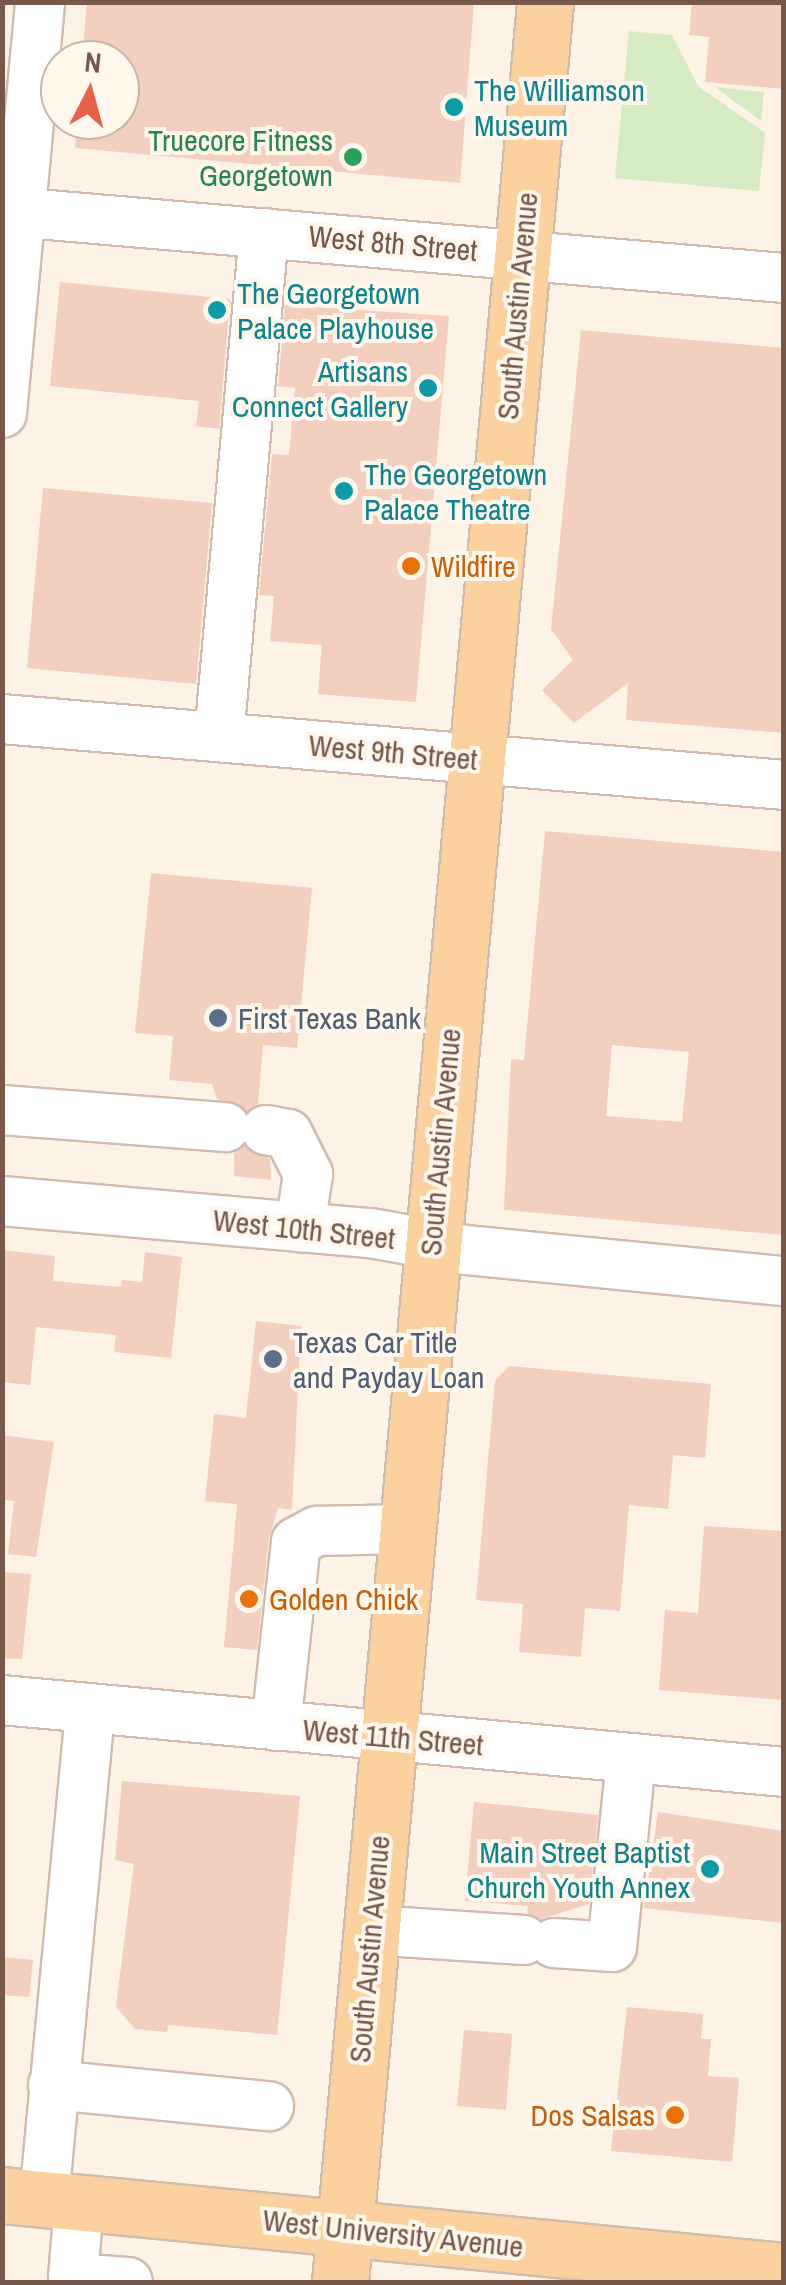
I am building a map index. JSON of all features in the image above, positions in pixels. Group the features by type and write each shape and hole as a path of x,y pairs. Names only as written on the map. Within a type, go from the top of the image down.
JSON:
{"main road":[{"name":"South Austin Avenue","path":"340,2282 430,1245 545,2"},
{"name":"West University Avenue","path":"42,2199 784,2271"}],"street":[{"path":"2,413 12,212 40,2"},
{"name":"West 8th Street","path":"12,212 784,278"},
{"path":"219,737 264,233"},
{"name":"West 9th Street","path":"2,719 784,785"},
{"path":"2,1110 288,1134 308,1174 300,1227"},
{"name":"West 10th Street","path":"2,1202 300,1227 430,1245 784,1281"},
{"path":"276,1726 296,1542 317,1531 405,1529"},
{"name":"West 11th Street","path":"2,1700 784,1772"},
{"path":"104,1710 72,1888 42,2199 74,2278 128,2282"},
{"path":"370,1930 612,1947 631,1758"},
{"path":"52,2085 269,2106"}],"green space":[{"path":"629,31 672,35 698,86 765,133 759,191 615,178"},
{"path":"715,87 764,92 761,121"}],"building":[{"path":"87,2 474,2 460,183 75,148 76,140 140,140 140,40 84,40"},
{"path":"692,2 784,2 784,89 705,82 709,37 689,35"},
{"path":"60,282 230,299 219,429 196,426 199,401 50,386"},
{"path":"285,305 449,316 416,702 318,694 322,645 270,641 274,596 259,595 272,454 289,455 295,388 278,386"},
{"path":"581,330 784,348 784,733 626,720 628,683 574,723 542,690 573,660 551,629"},
{"path":"43,488 212,503 196,684 27,668"},
{"path":"545,831 784,852 784,1235 504,1210 511,1059 524,1060","holes":["612,1045 689,1052 682,1122 606,1116"]},
{"name":"First Texas Bank","path":"151,873 312,888 297,1048 263,1045 258,1104 246,1111 217,1099 212,1084 169,1080 173,1036 135,1033"},
{"path":"244,1146 270,1159 271,1180 234,1176 234,1153"},
{"path":"2,1250 55,1256 53,1281 121,1287 122,1280 142,1282 145,1252 182,1257 171,1358 114,1352 116,1335 36,1327 30,1385 2,1382"},
{"path":"256,1321 301,1326 292,1510 278,1508 269,1538 257,1650 224,1647 237,1504 205,1501 214,1414 246,1418"},
{"path":"509,1366 711,1384 705,1458 673,1455 668,1509 629,1505 620,1611 585,1608 581,1657 519,1652 523,1604 476,1600 495,1381"},
{"path":"2,1435 54,1442 36,1557 8,1554 14,1501 2,1500"},
{"path":"704,1526 784,1531 784,1700 659,1690 665,1610 698,1613"},
{"path":"2,1572 31,1574 22,1659 2,1658"},
{"path":"122,1781 300,1796 277,2035 168,2025 167,2032 135,2029 116,2007 134,1864 115,1860"},
{"path":"474,1802 598,1815 589,1904 541,1919 527,1913 528,1906 465,1901"},
{"name":"Main Street Baptist Church Youth Annex","path":"658,1812 784,1831 784,1923 644,1908"},
{"path":"2,1957 33,1960 29,1997 2,1995"},
{"name":"Dos Salsas","path":"627,2007 703,2014 701,2039 711,2039 708,2076 739,2078 732,2162 611,2151"},
{"path":"464,2030 512,2034 506,2110 457,2106"}],"place":[{"name":"The Williamson Museum","path":"454,107"},
{"name":"Truecore Fitness Georgetown","path":"353,157"},
{"name":"The Georgetown Palace Playhouse","path":"217,310"},
{"name":"Artisans Connect Gallery","path":"428,388"},
{"name":"The Georgetown Palace Theatre","path":"344,491"},
{"name":"Wildfire","path":"411,566"},
{"name":"First Texas Bank","path":"218,1018"},
{"name":"Texas Car Title and Payday Loan","path":"273,1359"},
{"name":"Golden Chick","path":"249,1599"},
{"name":"Main Street Baptist Church Youth Annex","path":"710,1869"},
{"name":"Dos Salsas","path":"675,2115"}]}
